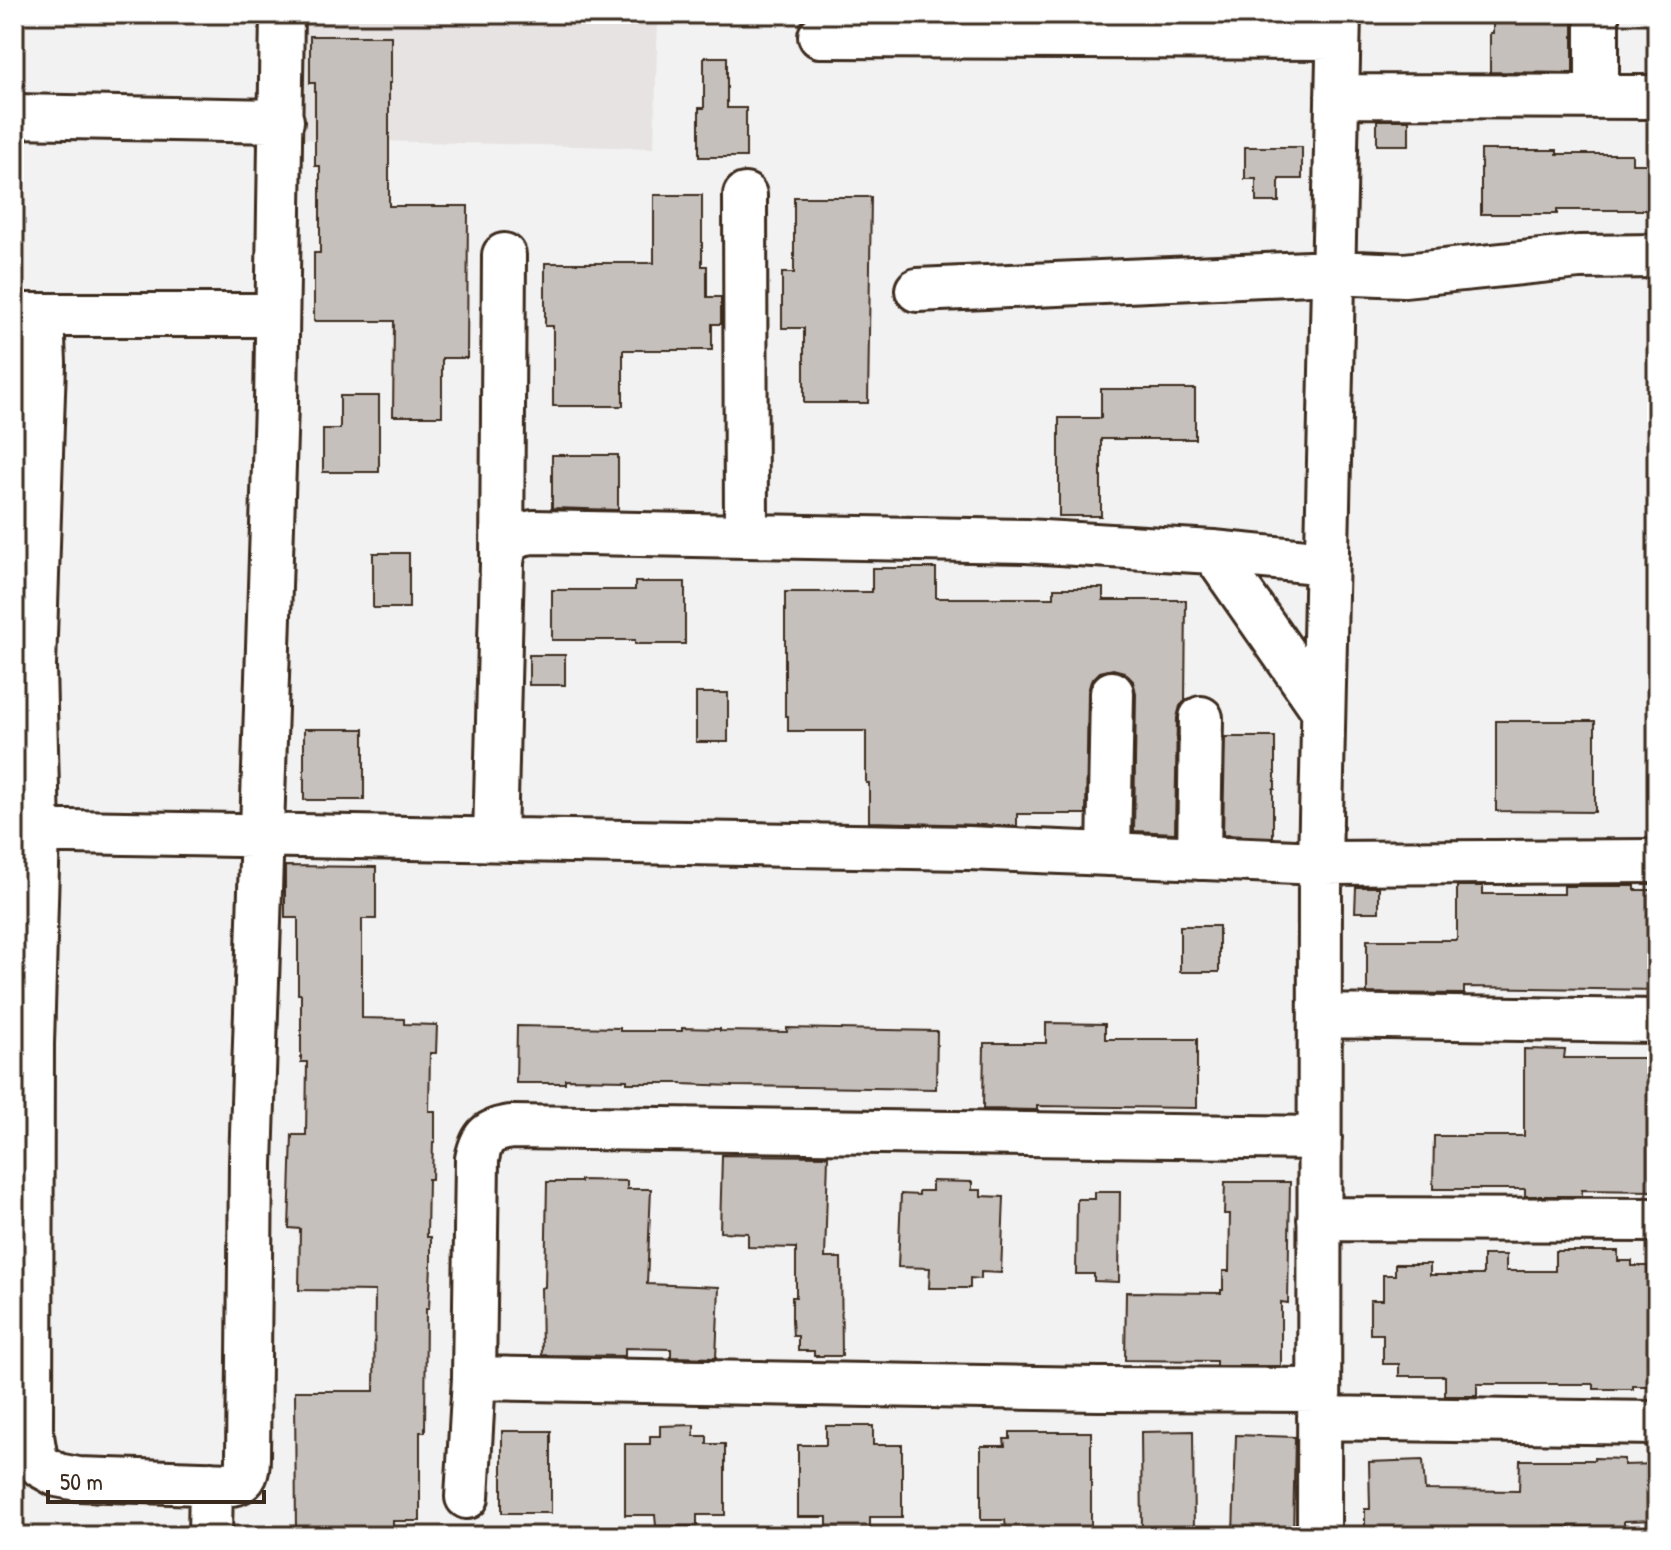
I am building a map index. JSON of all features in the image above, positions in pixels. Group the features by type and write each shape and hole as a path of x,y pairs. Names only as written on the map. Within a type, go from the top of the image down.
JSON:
{"street":[{"path":"276,315 28,316 44,363 26,831 32,1044 31,1430 36,1460 57,1475 78,1479 232,1484 240,1482 247,1473 251,1164 276,404 282,14"},
{"path":"1597,14 1597,97"},
{"path":"820,36 1338,26 1320,863 1319,1536"},
{"path":"1337,96 1657,97"},
{"path":"14,116 282,121"},
{"path":"745,195 746,536"},
{"path":"495,839 502,563 504,255"},
{"path":"917,290 1333,272 1404,275 1579,257 1657,256"},
{"path":"502,563 510,540 533,532 1026,541 1213,552 1327,563"},
{"path":"1213,552 1323,710"},
{"path":"1109,854 1112,693"},
{"path":"1199,858 1201,718"},
{"path":"26,831 968,848 1320,863 1657,861"},
{"path":"1320,1016 1657,1021"},
{"path":"467,1497 474,1378 477,1159 480,1145 487,1134 498,1129 1320,1138"},
{"path":"1319,1219 1657,1220"},
{"path":"474,1378 1067,1388 1657,1423"},
{"path":"210,1536 211,1483"}],"shaded area":[{"path":"301,14 658,14 654,148 297,139"}],"building":[{"path":"1493,14 1573,14 1573,73 1490,72"},
{"path":"310,36 391,36 389,206 468,206 467,358 442,358 442,416 393,416 394,321 314,321 314,253 320,253 320,166 315,166 315,83 310,83"},
{"path":"704,57 727,57 727,108 746,108 746,157 699,157 699,108 704,108"},
{"path":"1377,120 1409,120 1409,145 1377,145"},
{"path":"1245,147 1302,147 1302,179 1279,179 1279,202 1256,202 1256,179 1245,179"},
{"path":"1481,150 1632,154 1632,164 1657,164 1657,210 1481,214"},
{"path":"654,195 702,195 702,266 707,266 707,297 721,297 721,324 712,324 712,350 623,350 623,406 553,406 553,326 545,326 545,263 654,263"},
{"path":"794,197 871,197 868,403 804,403 804,328 782,328 782,273 794,273"},
{"path":"1101,389 1195,389 1195,439 1101,439 1101,516 1059,516 1059,418 1101,418"},
{"path":"340,396 379,396 379,472 323,472 323,429 340,429"},
{"path":"552,455 618,455 618,510 552,508"},
{"path":"373,553 409,553 409,608 373,608"},
{"path":"872,568 936,568 936,598 1054,598 1054,588 1103,588 1103,600 1186,600 1185,701 1177,718 1175,833 1134,831 1136,693 1133,681 1124,672 1113,669 1100,672 1091,681 1088,692 1086,814 1017,814 1017,826 869,822 866,731 788,731 788,716 785,716 785,592 872,592"},
{"path":"635,582 685,582 685,644 635,644 635,640 552,640 552,590 635,590"},
{"path":"529,655 565,655 565,685 529,685"},
{"path":"696,693 728,693 728,742 696,742"},
{"path":"1496,721 1595,721 1595,812 1496,811"},
{"path":"304,729 364,729 364,800 304,800"},
{"path":"1225,737 1275,737 1273,837 1223,835"},
{"path":"285,866 376,867 376,919 362,919 362,1018 404,1019 404,1024 437,1025 436,1053 430,1053 429,1111 435,1111 435,1142 432,1179 428,1179 427,1237 431,1237 431,1265 429,1308 426,1308 425,1432 420,1432 420,1521 393,1521 393,1527 334,1527 335,1536 296,1536 295,1391 374,1391 375,1291 299,1290 300,1229 289,1228 292,1135 306,1135 307,1062 301,1062 298,918 285,918"},
{"path":"1457,886 1483,886 1483,894 1564,894 1564,886 1635,886 1635,890 1657,890 1657,990 1464,987 1464,994 1367,993 1367,940 1457,940"},
{"path":"1356,887 1379,887 1379,912 1355,912"},
{"path":"1180,926 1219,926 1219,972 1180,972"},
{"path":"1046,1023 1105,1024 1105,1039 1197,1039 1197,1108 1037,1106 1037,1110 983,1109 984,1043 1046,1043"},
{"path":"517,1026 620,1028 620,1031 682,1031 682,1028 787,1032 787,1028 937,1031 936,1089 733,1086 565,1079 565,1083 516,1083"},
{"path":"1524,1049 1565,1050 1564,1058 1657,1058 1657,1156 1653,1156 1653,1191 1582,1190 1582,1196 1525,1196 1525,1189 1433,1189 1434,1136 1524,1136"},
{"path":"722,1155 828,1156 825,1258 841,1258 842,1356 814,1356 814,1351 798,1351 798,1336 793,1336 792,1320 792,1297 796,1297 796,1248 748,1247 748,1233 720,1232"},
{"path":"627,1181 627,1189 651,1189 647,1284 719,1287 716,1358 671,1357 671,1349 625,1348 625,1356 542,1355 541,1288 545,1287 547,1182"},
{"path":"932,1181 972,1182 972,1190 981,1190 981,1196 1004,1197 1001,1273 981,1272 981,1279 970,1278 970,1288 929,1288 930,1268 898,1267 901,1194 919,1195 919,1191 932,1191"},
{"path":"1225,1182 1290,1182 1288,1303 1281,1302 1281,1366 1216,1366 1216,1361 1125,1360 1126,1292 1221,1293 1223,1290 1223,1271 1229,1271 1230,1214 1224,1214"},
{"path":"1095,1192 1120,1192 1119,1282 1094,1281 1094,1274 1076,1274 1077,1199 1095,1199"},
{"path":"1555,1251 1618,1251 1618,1261 1632,1261 1632,1266 1648,1266 1648,1332 1651,1332 1651,1339 1657,1339 1657,1386 1594,1389 1594,1384 1477,1384 1477,1396 1445,1396 1445,1376 1399,1376 1399,1364 1383,1364 1383,1334 1370,1334 1370,1300 1383,1300 1383,1275 1395,1275 1395,1264 1430,1264 1430,1275 1483,1275 1483,1255 1506,1255 1506,1271 1555,1271"},
{"path":"694,1425 694,1436 707,1436 707,1444 725,1444 725,1515 697,1515 697,1526 656,1526 655,1515 625,1515 625,1444 650,1444 650,1436 660,1436 660,1426"},
{"path":"826,1426 873,1426 873,1445 902,1445 902,1517 870,1517 870,1534 827,1534 827,1517 798,1517 798,1445 826,1445"},
{"path":"502,1431 551,1431 551,1513 502,1513"},
{"path":"1193,1431 1194,1536 1142,1536 1141,1432"},
{"path":"1010,1432 1091,1432 1091,1536 1011,1536 1011,1528 1006,1528 1005,1520 981,1520 981,1446 1005,1446 1004,1439 1010,1439"},
{"path":"1236,1435 1295,1437 1293,1536 1233,1536"},
{"path":"1624,1459 1624,1465 1657,1464 1657,1520 1624,1521 1624,1527 1494,1529 1494,1536 1365,1536 1365,1509 1370,1509 1369,1462 1423,1460 1425,1490 1519,1491 1520,1460"}]}
